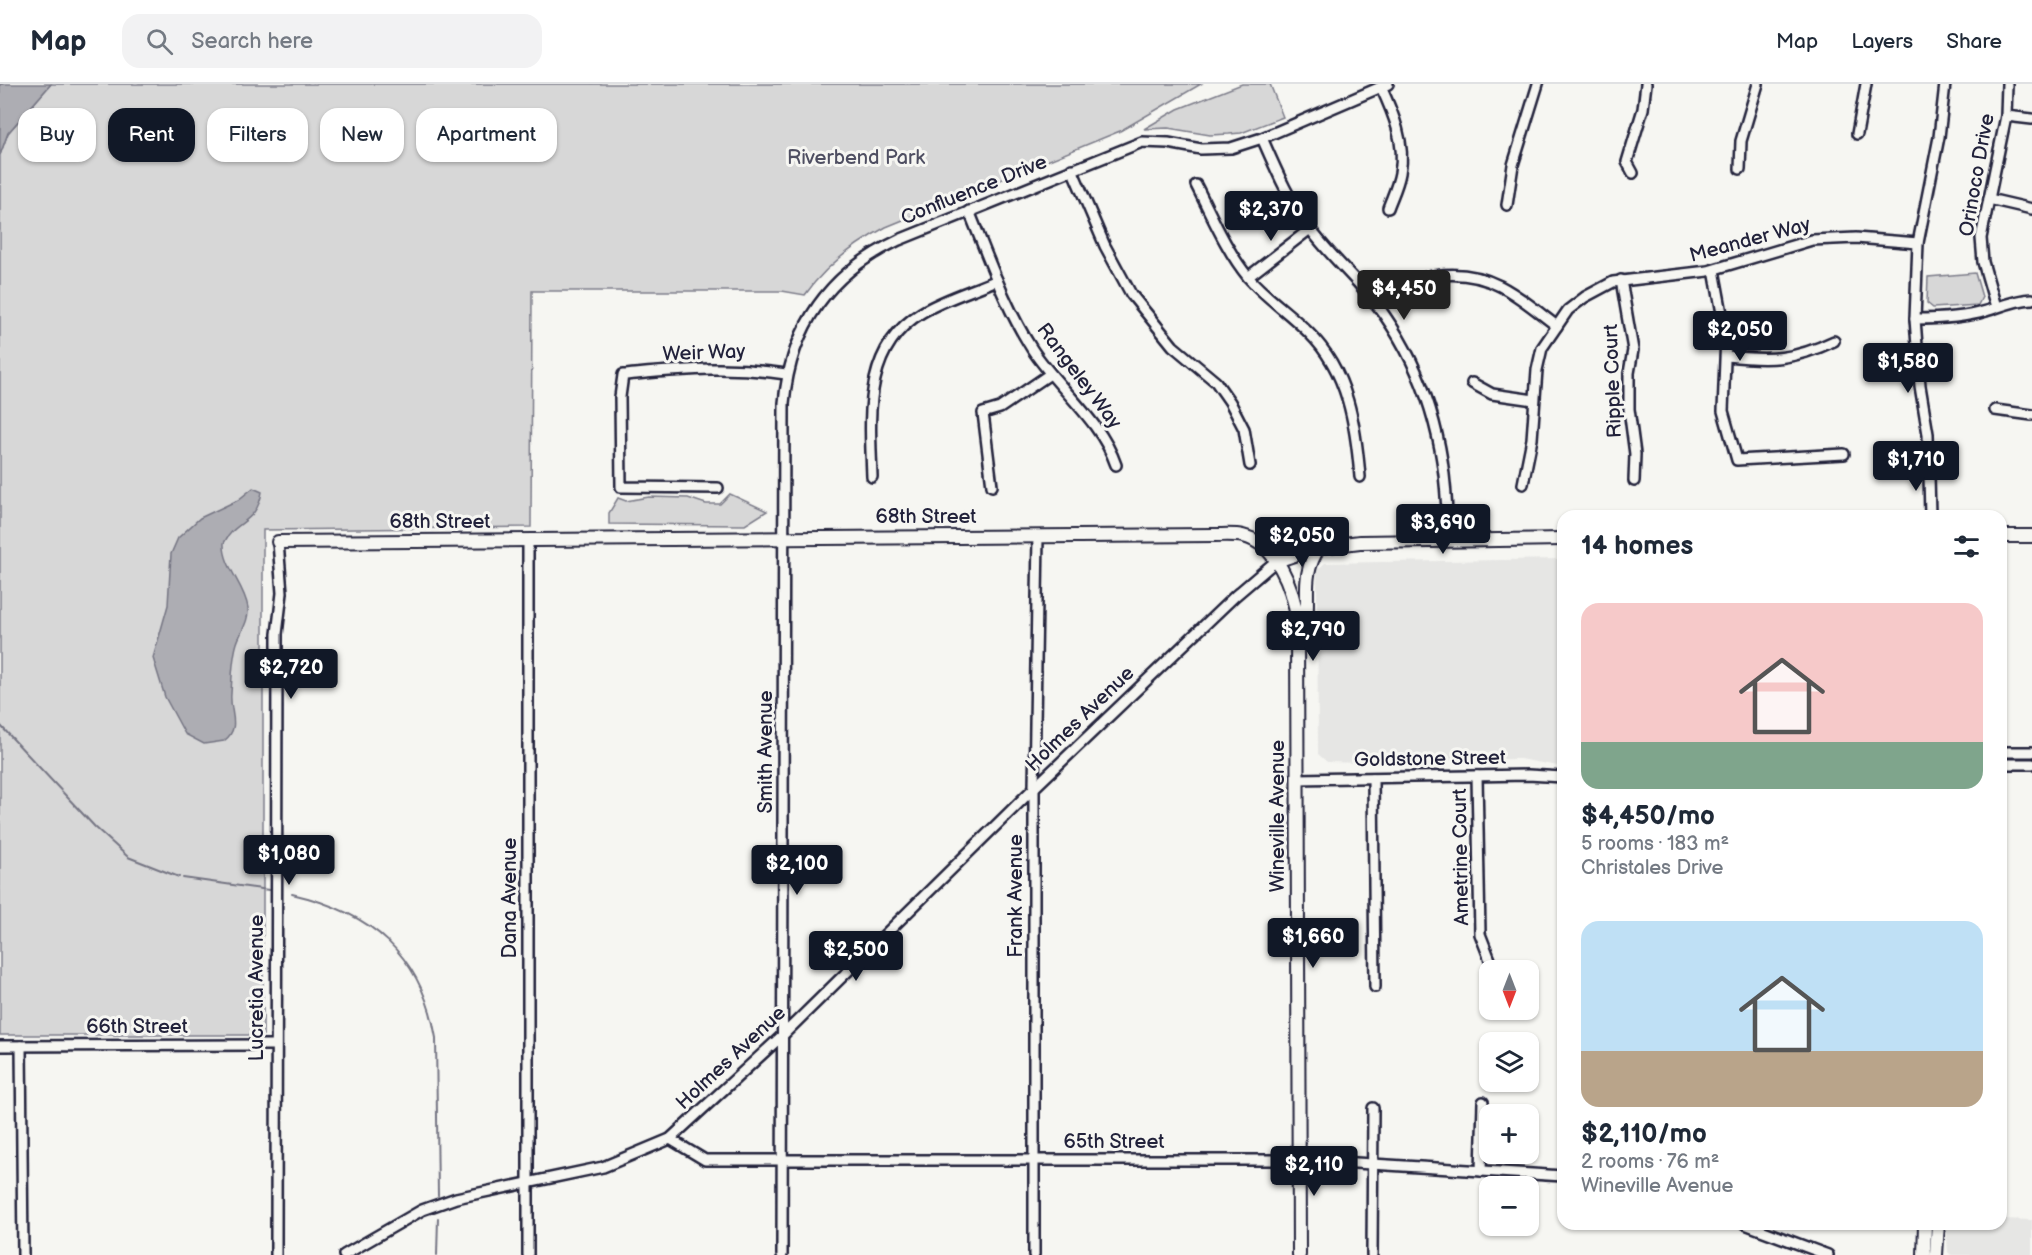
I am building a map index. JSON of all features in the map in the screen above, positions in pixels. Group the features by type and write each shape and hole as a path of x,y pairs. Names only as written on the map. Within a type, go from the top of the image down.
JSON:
{"street":[{"path":"1507,205 1513,165 1538,84"},
{"path":"1633,173 1627,162 1643,110 1646,84"},
{"path":"1740,169 1743,131 1758,84"},
{"path":"1857,134 1866,84"},
{"path":"1930,510 1928,434 1920,386 1915,319 1918,243 1939,137 1945,84"},
{"name":"Orinoco Drive","path":"1996,307 1983,262 1982,238 2006,116 2007,84"},
{"path":"1385,85 1396,121 1401,172 1388,208"},
{"name":"Confluence Drive","path":"784,537 786,374 800,335 815,308 824,294 850,269 881,248 1142,142 1214,149 1231,148 1262,138 1385,85"},
{"path":"2006,116 2032,119"},
{"path":"1262,138 1288,193 1310,229 1375,303 1408,353 1437,425 1446,477 1447,540"},
{"path":"1072,169 1105,246 1131,294 1173,346 1216,382 1230,402 1244,429 1250,465"},
{"path":"1196,185 1223,238 1248,277 1311,334 1334,365 1353,418 1360,477"},
{"path":"1989,199 2032,209"},
{"name":"Rangeley Way","path":"969,211 1016,321 1050,374 1101,433 1116,465"},
{"path":"1248,277 1310,229"},
{"name":"Meander Way","path":"1523,484 1532,439 1534,400 1542,348 1568,310 1585,297 1621,280 1714,270 1812,240 1857,238 1918,243"},
{"path":"1714,270 1725,315 1724,411 1737,460 1844,454"},
{"path":"1375,303 1411,281 1431,275 1466,276 1503,287 1557,326"},
{"path":"872,477 870,398 875,374 887,346 895,334 921,313 997,280"},
{"name":"Ripple Court","path":"1621,280 1633,350 1629,373 1629,409 1635,454 1634,481"},
{"path":"1915,319 1962,316 2032,299"},
{"path":"1726,356 1761,360 1786,359 1812,352 1834,341"},
{"name":"Weir Way","path":"718,488 621,487 620,397 623,375 722,367 786,374"},
{"path":"992,486 983,413 1000,408 1050,374"},
{"path":"1472,383 1492,393 1534,400"},
{"path":"1995,410 2032,415"},
{"name":"68th Street","path":"278,542 1235,535 1256,542 1276,561"},
{"name":"Frank Avenue","path":"1034,1255 1034,788 1038,536"},
{"path":"2007,536 2032,536"},
{"name":"Smith Avenue","path":"782,1255 784,537"},
{"path":"1276,561 1319,547 1360,542 1557,539"},
{"name":"Dana Avenue","path":"528,541 528,1255"},
{"name":"Lucretia Avenue","path":"276,1255 274,1045 277,634 282,593 278,542"},
{"path":"1298,644 1307,624 1306,573 1319,547"},
{"name":"Wineville Avenue","path":"1276,561 1294,600 1298,644 1299,1255"},
{"name":"Holmes Avenue","path":"344,1255 422,1210 456,1198 603,1167 670,1139 784,1034 1034,788 1235,596 1276,561"},
{"path":"2007,752 2032,752"},
{"path":"2007,764 2032,764"},
{"name":"Ametrine Court","path":"1477,776 1477,894 1480,934 1490,960"},
{"name":"Goldstone Street","path":"1297,779 1557,777"},
{"path":"1373,778 1375,987"},
{"name":"66th Street","path":"0,1046 274,1045"},
{"path":"21,1046 23,1255"},
{"path":"1480,1171 1483,1102"},
{"path":"1372,1255 1373,1107"},
{"name":"65th Street","path":"670,1139 705,1160 782,1162 1299,1160 1557,1176"},
{"path":"1761,1230 1828,1255"},
{"path":"1924,1255 1925,1230"},
{"path":"1936,1255 1938,1230"}],"shaded area":[{"path":"0,84 51,84 30,108 18,108 18,122 8,133 0,155"},
{"path":"253,488 262,492 256,510 234,530 224,543 227,560 243,592 248,608 233,662 231,701 234,725 224,741 204,744 185,734 165,697 153,658 168,605 171,554 178,538 200,518 238,500"},
{"path":"1557,559 1557,766 1520,759 1438,760 1430,765 1327,762 1318,754 1317,570 1325,563"},
{"path":"2007,1219 2032,1220 2032,1255 1951,1255 1948,1252 1946,1230 2007,1230"}],"green space":[{"name":"Riverbend Park","path":"51,84 1201,84 1120,131 886,227 841,256 805,295 782,291 532,291 531,527 263,530 263,1035 0,1035 0,155 8,133 18,122 18,162 96,162 96,108 30,108"},
{"path":"1242,84 1270,84 1283,117 1241,133 1210,135 1168,128 1144,129 1178,109"},
{"path":"1975,273 1982,297 1978,305 1933,308 1927,303 1928,277"},
{"path":"730,494 767,511 745,525 609,524 609,513 618,498 626,501 649,497 688,498 706,504 720,504"}],"waterway":[{"path":"0,725 95,827 128,857 179,877"},
{"path":"183,878 269,890"},
{"path":"292,894 346,912 369,926 405,961 419,983 429,1009 436,1038 438,1196"},
{"path":"437,1255 438,1218"}]}
